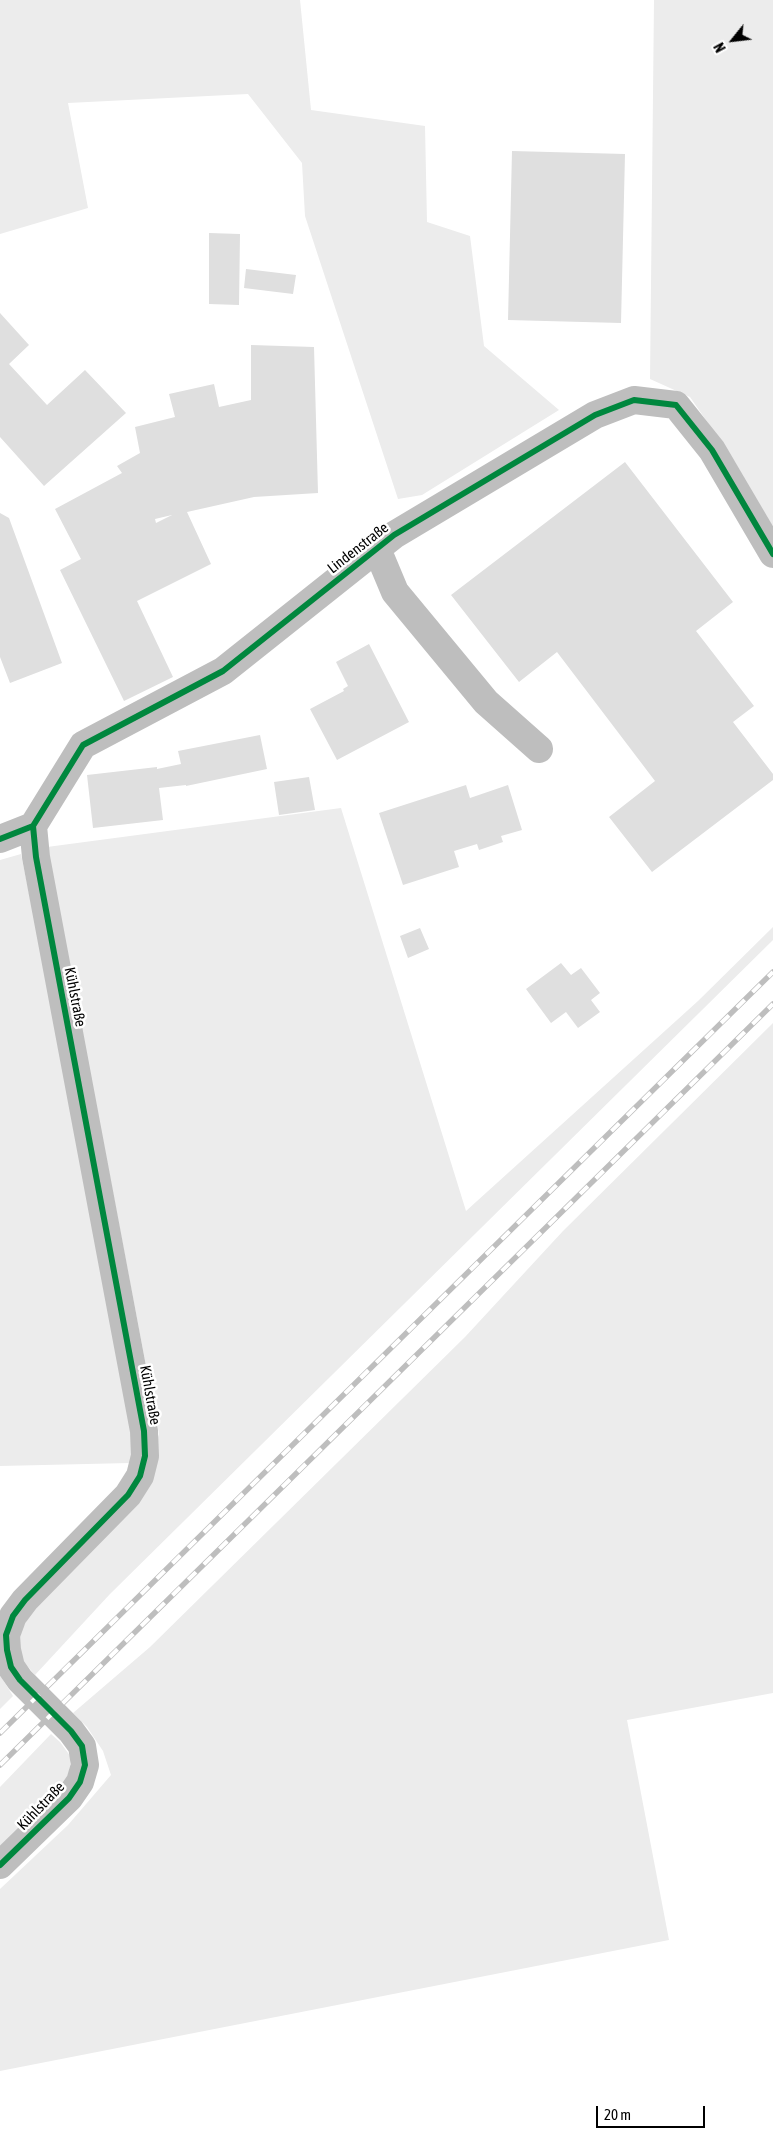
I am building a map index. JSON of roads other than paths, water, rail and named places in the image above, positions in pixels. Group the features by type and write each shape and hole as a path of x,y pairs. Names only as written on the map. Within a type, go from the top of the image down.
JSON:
{"street":[{"name":"Lindenstraße","path":"34,826 83,745 223,671 394,535 595,415 634,400 676,405 712,450 773,554"},
{"path":"377,548 396,592 486,702 539,749"},
{"path":"0,839 34,826"},
{"name":"Kühlstraße","path":"0,1865 69,1798 80,1782 85,1765 82,1746 70,1731 20,1680 11,1667 6,1650 6,1635 13,1616 25,1600 128,1495 140,1476 145,1456 144,1431 36,857 34,826"}],"railway":[{"path":"0,1733 773,972"},
{"path":"0,1765 773,1004"}]}
